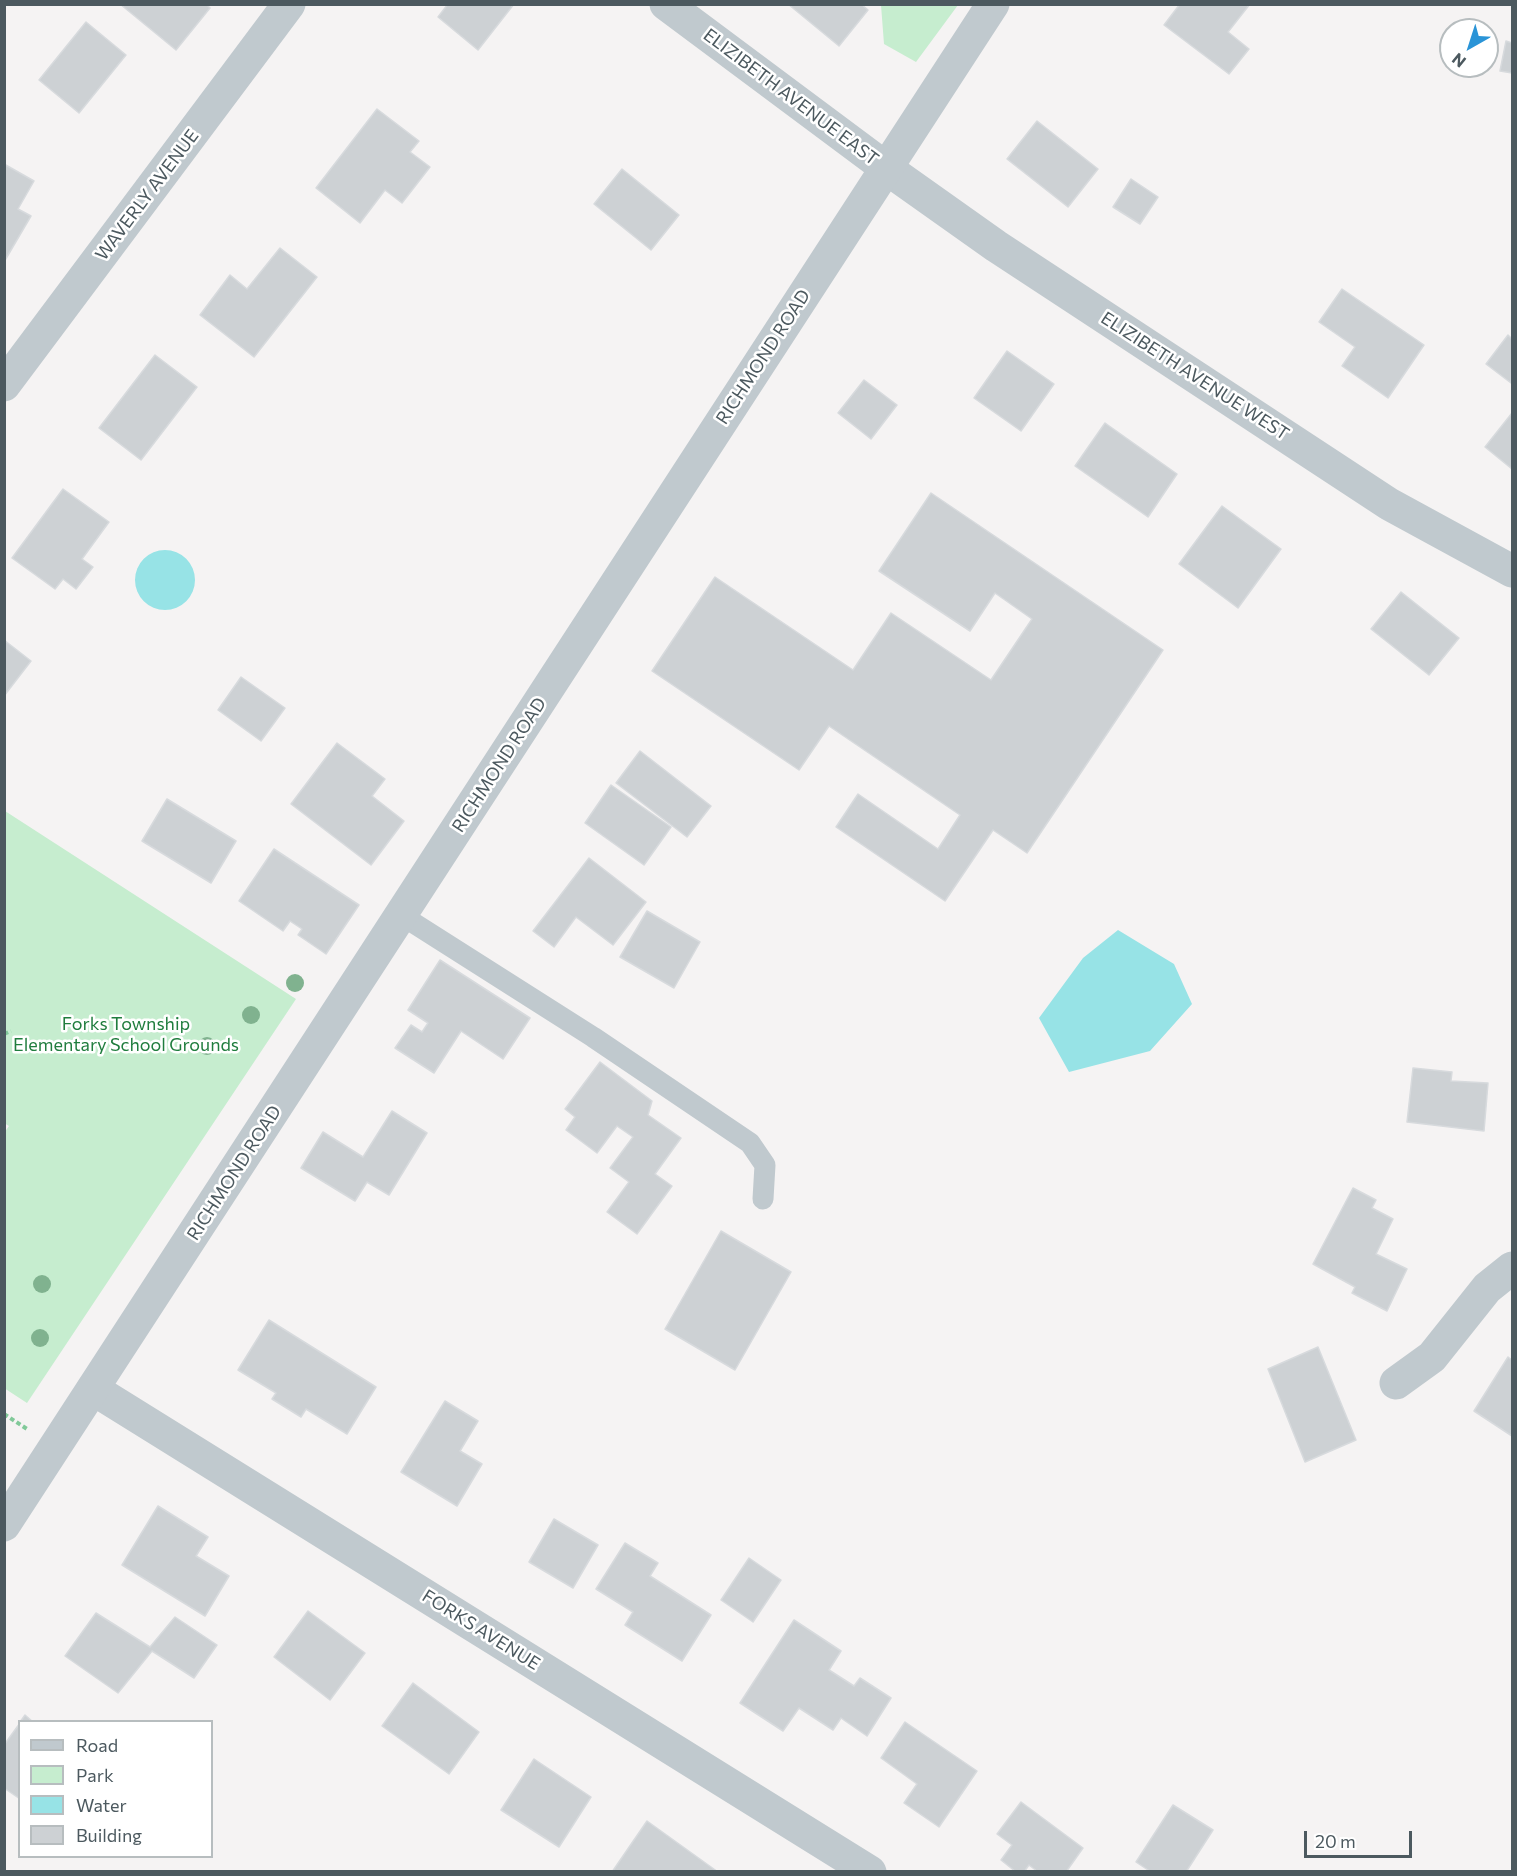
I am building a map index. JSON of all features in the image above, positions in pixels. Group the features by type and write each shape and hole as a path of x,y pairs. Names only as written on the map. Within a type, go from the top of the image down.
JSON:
{"street":[{"name":"WAVERLY AVENUE","path":"4,385 289,4"},
{"name":"ELIZIBETH AVENUE EAST","path":"666,4 886,168"},
{"name":"RICHMOND ROAD","path":"4,1526 993,4"},
{"name":"ELIZIBETH AVENUE WEST","path":"886,168 996,246 1389,504 1512,571"},
{"path":"1396,1383 1432,1357 1487,1288 1512,1268"},
{"name":"FORKS AVENUE","path":"93,1389 870,1872"}],"lane":[{"path":"401,915 593,1037 750,1143 765,1165 763,1199"}],"path":[{"path":"4,1034 11,1031"}],"green space":[{"path":"881,4 958,5 916,62 884,44"},
{"name":"Forks Township Elementary School Grounds","path":"5,811 296,999 27,1403 4,1388 4,1133 9,1126 4,1123"}],"water":[{"path":"165,550 182,555 190,563 195,580 190,597 182,605 165,610 148,605 140,597 135,580 140,563 148,555"},
{"path":"1118,930 1174,964 1192,1004 1150,1051 1069,1072 1039,1018 1083,958"}],"building":[{"path":"120,4 206,4 210,8 176,50"},
{"path":"448,4 514,4 478,50 438,17"},
{"path":"788,4 861,4 868,10 839,46"},
{"path":"1180,4 1250,4 1228,32 1249,49 1229,74 1164,25"},
{"path":"86,22 126,55 79,113 39,80"},
{"path":"1506,41 1512,43 1512,73 1500,71"},
{"path":"377,109 419,141 410,152 430,167 402,203 385,190 360,223 316,188"},
{"path":"1037,121 1098,169 1068,207 1007,159"},
{"path":"4,164 34,181 18,209 31,216 4,262"},
{"path":"622,169 679,215 651,250 594,204"},
{"path":"1131,179 1158,197 1140,224 1113,207"},
{"path":"280,248 317,277 254,357 200,315 230,275 247,289"},
{"path":"1342,289 1424,345 1388,398 1342,366 1355,347 1319,322"},
{"path":"1508,335 1512,339 1511,383 1486,364"},
{"path":"1007,351 1054,384 1021,431 974,398"},
{"path":"155,355 197,387 141,460 99,428"},
{"path":"864,380 897,405 871,439 838,413"},
{"path":"1512,413 1512,469 1485,447"},
{"path":"1105,423 1177,474 1148,517 1075,466"},
{"path":"63,489 109,522 82,559 93,567 76,589 63,579 55,589 12,558"},
{"path":"931,493 1163,650 1027,853 993,830 945,901 836,827 858,794 938,849 960,815 829,726 799,770 652,671 715,577 853,670 891,613 991,680 1032,619 995,593 970,631 879,571"},
{"path":"1222,506 1281,549 1238,608 1179,564"},
{"path":"1401,592 1459,638 1429,675 1371,629"},
{"path":"4,640 31,661 4,696"},
{"path":"241,677 285,708 261,741 218,710"},
{"path":"337,743 385,779 372,796 404,821 371,865 291,804"},
{"path":"640,751 711,806 687,837 616,783"},
{"path":"611,785 671,827 644,865 585,823"},
{"path":"167,799 236,841 211,883 142,841"},
{"path":"274,849 359,905 326,954 298,935 302,929 290,921 283,931 239,901"},
{"path":"589,858 646,902 613,945 576,917 554,947 533,931"},
{"path":"647,911 700,942 674,988 620,957"},
{"path":"440,960 530,1018 503,1059 461,1031 434,1073 395,1048 411,1025 422,1032 428,1023 408,1010"},
{"path":"600,1062 652,1101 648,1115 681,1138 655,1174 672,1186 637,1234 607,1212 629,1182 610,1168 633,1137 617,1126 597,1153 566,1130 575,1117 565,1109"},
{"path":"1413,1068 1452,1072 1451,1081 1488,1083 1484,1131 1407,1122"},
{"path":"392,1111 427,1133 389,1195 367,1182 355,1201 301,1168 323,1132 363,1157"},
{"path":"1353,1188 1376,1200 1372,1208 1393,1219 1376,1254 1407,1269 1387,1311 1352,1293 1355,1287 1313,1264"},
{"path":"721,1231 791,1272 735,1370 665,1329"},
{"path":"269,1320 376,1387 347,1434 306,1409 301,1417 272,1399 276,1393 238,1370"},
{"path":"1318,1347 1356,1440 1305,1462 1268,1369"},
{"path":"1508,1357 1512,1360 1512,1436 1474,1411"},
{"path":"445,1401 478,1421 460,1451 482,1464 457,1506 401,1472"},
{"path":"158,1506 208,1537 196,1556 229,1576 205,1616 122,1565"},
{"path":"554,1519 598,1545 573,1588 529,1562"},
{"path":"625,1543 658,1563 650,1576 711,1615 682,1661 625,1625 633,1612 596,1589"},
{"path":"749,1558 781,1580 753,1622 721,1600"},
{"path":"308,1611 365,1653 330,1700 274,1657"},
{"path":"96,1613 150,1647 175,1617 217,1645 194,1678 152,1651 118,1693 65,1656"},
{"path":"794,1620 841,1651 829,1670 854,1686 860,1678 891,1698 867,1736 841,1718 833,1730 799,1708 783,1731 740,1703"},
{"path":"413,1683 479,1732 449,1774 382,1726"},
{"path":"25,1715 31,1720 21,1720"},
{"path":"905,1722 977,1771 939,1827 904,1803 917,1784 881,1758"},
{"path":"18,1726 18,1798 4,1788 4,1745"},
{"path":"534,1759 591,1797 559,1847 501,1810"},
{"path":"1021,1802 1083,1848 1066,1872 1038,1872 1029,1865 1024,1872 1016,1872 1001,1860 1012,1845 997,1834"},
{"path":"1173,1805 1213,1830 1186,1872 1151,1872 1136,1862"},
{"path":"647,1821 718,1872 612,1872"}]}
